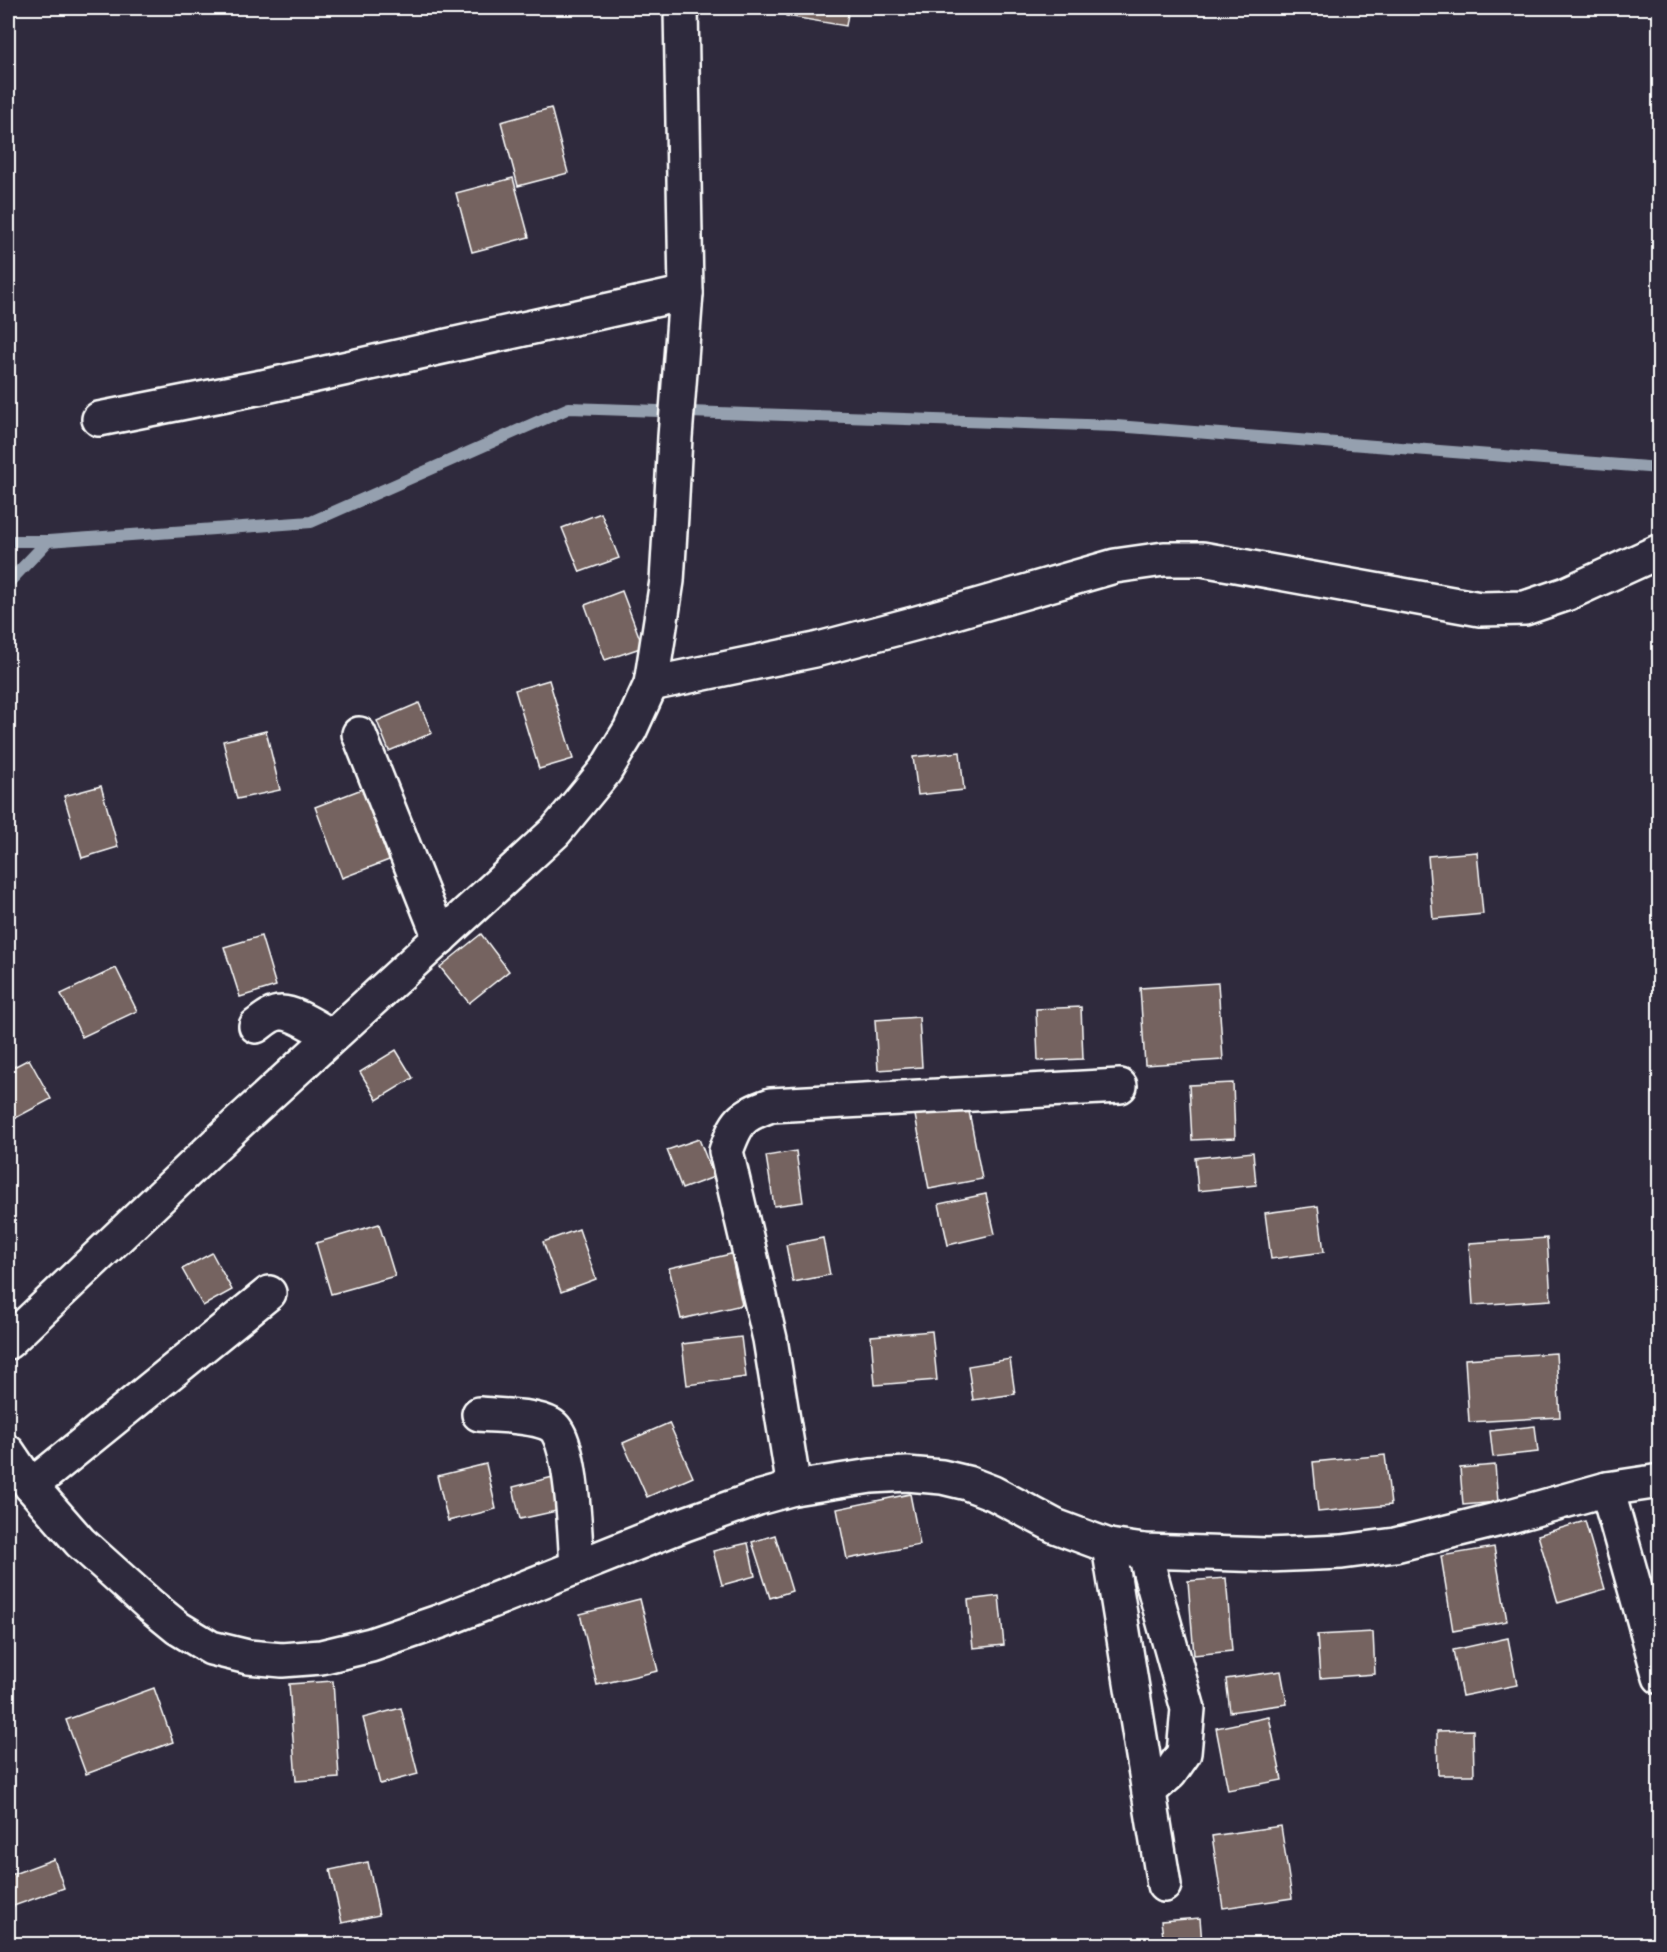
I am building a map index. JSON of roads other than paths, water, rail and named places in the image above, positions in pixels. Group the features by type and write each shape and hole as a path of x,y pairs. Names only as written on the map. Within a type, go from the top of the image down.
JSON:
{"street":[{"path":"8,1342 120,1234 562,824 605,771 630,730 651,684 667,581 686,293 681,8"},
{"path":"99,419 262,387 686,293"},
{"path":"651,684 815,650 1116,566 1154,560 1202,559 1480,609 1525,608 1566,594 1659,551"},
{"path":"359,734 440,938"},
{"path":"256,1026 271,1015 280,1013 291,1015 332,1036"},
{"path":"794,1488 770,1339 726,1151 734,1128 750,1112 771,1105 1120,1086"},
{"path":"31,1486 269,1293"},
{"path":"479,1414 540,1420 554,1426 561,1437 568,1465 578,1567"},
{"path":"8,1452 31,1486 80,1542 169,1620 211,1648 248,1657 282,1660 321,1657 370,1645 441,1621 685,1524 758,1498 794,1488 871,1476 907,1474 942,1477 967,1483 993,1493 1055,1526 1109,1546 1144,1551 1267,1555 1342,1552 1395,1545 1607,1489 1659,1481"},
{"path":"1607,1489 1659,1677"},
{"path":"1109,1546 1164,1885"},
{"path":"1144,1551 1188,1709 1184,1753 1170,1773 1149,1791"}],"waterway":[{"path":"8,541 48,541 311,522 569,408 1116,426 1660,468"},
{"path":"8,583 48,541"}]}
